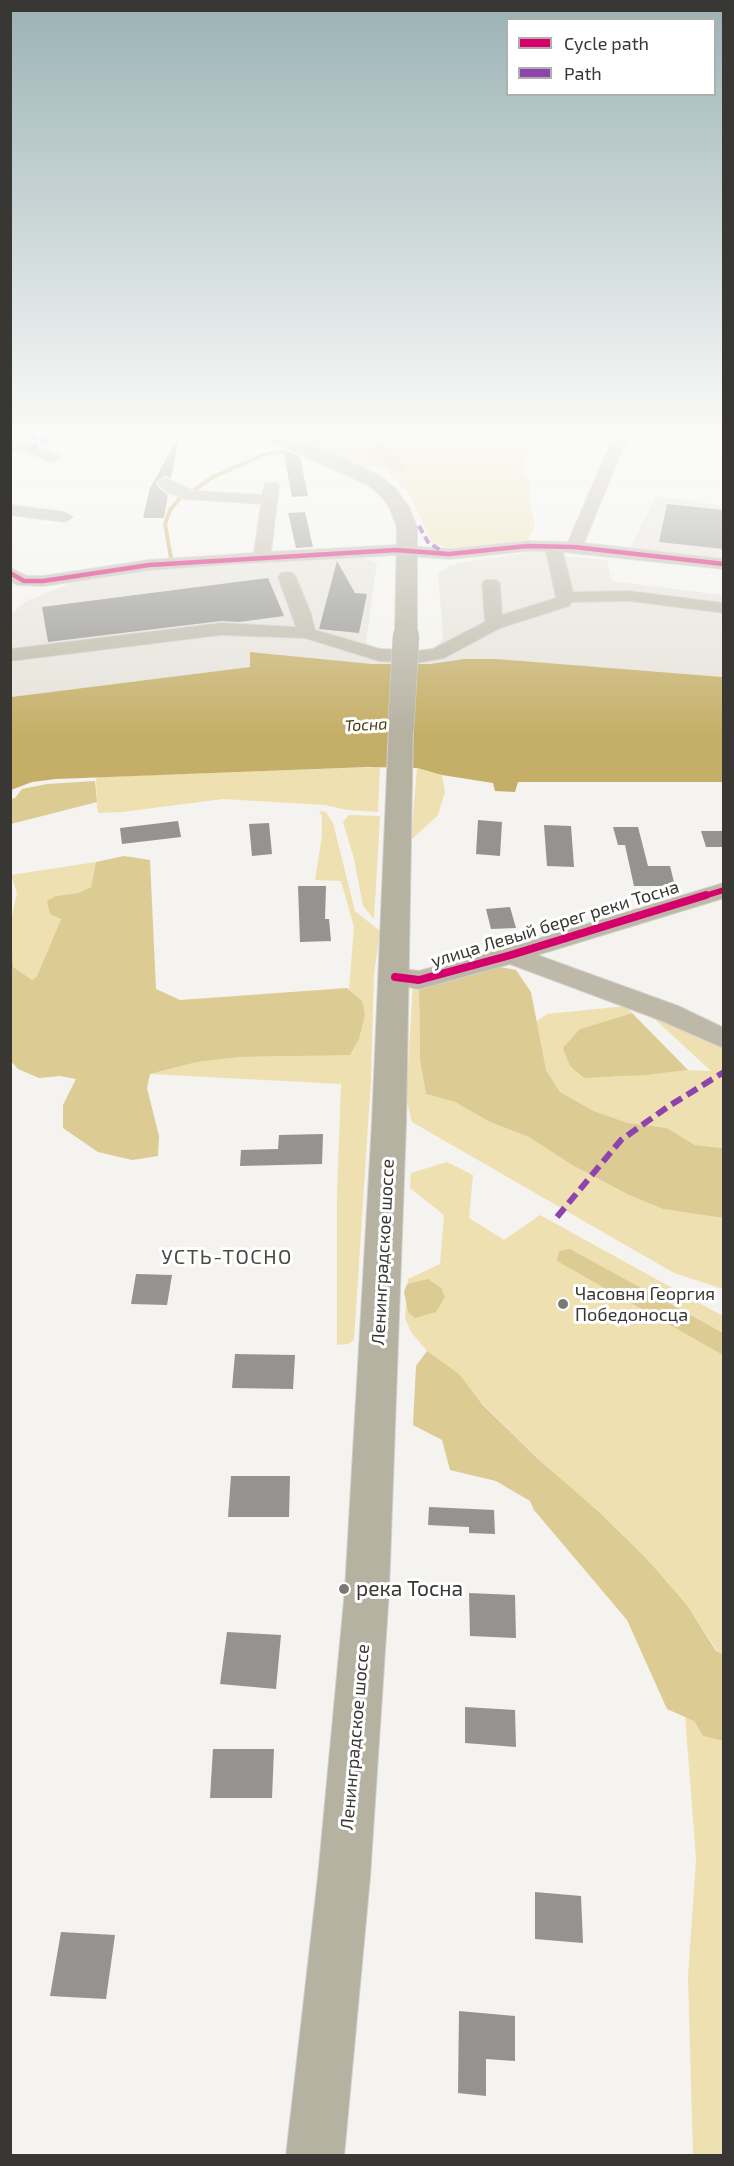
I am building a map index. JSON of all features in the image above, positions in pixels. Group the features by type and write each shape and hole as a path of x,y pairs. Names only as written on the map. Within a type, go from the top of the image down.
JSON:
{"main road":[{"name":"Ленинградское шоссе","path":"315,2156 344,1877 367,1590 394,977 407,532"}],"street":[{"path":"262,557 265,532"},
{"path":"574,547 580,532"},
{"path":"10,573 24,581 43,581 149,565 379,550 443,555 527,546 574,547 723,564"},
{"path":"10,655 221,629 306,633 380,655 416,657 437,654 454,648 494,624 563,602 566,597 553,546"},
{"path":"287,577 302,614 306,633"},
{"path":"491,584 494,624"},
{"path":"566,597 629,596 723,608"},
{"name":"улица Левый берег реки Тосна","path":"394,977 419,980 512,955 723,890"},
{"path":"512,955 669,1013 723,1039"}],"shaded area":[{"path":"427,532 532,532 529,539 517,541 447,548 432,543"},
{"path":"638,532 723,532 723,560 630,548"},
{"path":"545,550 547,555 607,560 612,581 723,595 723,677 497,659 464,659 430,664 372,664 250,652 251,667 11,697 11,614 27,601 68,584 67,581 150,568 355,556 377,562 366,643 376,648 423,650 439,644 443,638 438,574 448,566 464,562"},
{"path":"380,767 378,812 347,810 325,805 223,799 122,812 99,813 97,808 96,780 98,777"},
{"path":"417,768 442,775 445,792 438,815 411,840"},
{"path":"95,781 97,802 11,824 11,799 15,798 22,789 47,784"},
{"path":"319,811 326,812 333,823 355,911 380,931 374,974 371,1079 354,1340 348,1344 337,1345 337,1196 341,1084 150,1074 197,1062 240,1057 300,1056 362,1001 347,988 349,989 354,927 341,881 315,880 322,836 322,816"},
{"path":"349,815 380,816 374,919 363,906 354,859 343,822"},
{"path":"124,856 150,860 156,989 180,1000 347,988 362,1001 365,1014 359,1039 350,1055 240,1057 197,1062 150,1074 147,1088 159,1136 158,1156 132,1160 98,1152 63,1128 63,1105 76,1079 60,1076 39,1078 18,1069 10,1060 11,932 13,967 32,980 37,976 61,919 50,914 47,901 56,896 78,893 91,887 96,862"},
{"path":"96,862 91,887 78,893 56,896 61,919 37,976 32,980 13,968 10,925 17,893 11,875"},
{"path":"500,967 516,970 531,992 546,1070 560,1092 594,1111 628,1123 667,1128 695,1145 723,1148 723,1218 663,1209 629,1195 572,1165 529,1137 490,1122 455,1102 426,1094 420,1060 419,985"},
{"path":"413,984 419,985 420,1060 426,1094 455,1102 490,1122 529,1137 572,1165 629,1195 663,1209 723,1218 723,1289 674,1273 412,1122 406,1098"},
{"path":"626,1006 632,1013 580,1029 613,1077 688,1070 711,1071 647,1012 656,1013 723,1048 723,1148 695,1145 667,1128 628,1123 594,1111 560,1092 546,1070 535,1022 547,1014"},
{"path":"632,1013 688,1070 584,1078 570,1066 563,1048 580,1029"},
{"path":"447,1162 473,1175 469,1218 504,1240 540,1215 723,1316 723,1654 717,1651 687,1605 647,1559 597,1510 538,1459 483,1404 458,1374 427,1351 411,1332 405,1318 408,1279 440,1264 444,1215 410,1188 411,1173"},
{"path":"570,1249 723,1333 723,1355 557,1261 559,1251"},
{"path":"428,1279 441,1288 445,1297 436,1312 415,1318 408,1312 404,1292 407,1284"},
{"path":"427,1351 459,1374 483,1405 647,1559 687,1605 716,1651 723,1654 723,1741 703,1736 694,1721 667,1709 627,1620 534,1510 530,1501 496,1481 450,1470 442,1440 413,1425 416,1366"},
{"path":"685,1715 694,1721 703,1736 723,1741 723,2155 693,2155 688,1976 696,1859"}],"water":[{"name":"Тосна","path":"250,652 372,664 430,664 464,659 497,659 723,677 723,782 518,782 515,792 495,791 493,783 442,775 417,768 369,767 56,779 32,782 11,790 11,697 250,667"}],"building":[{"path":"292,532 310,532 313,547 296,548"},
{"path":"661,532 723,532 723,549 659,542"},
{"path":"337,561 355,593 367,594 359,633 319,629"},
{"path":"268,578 284,616 239,622 221,621 48,642 42,607"},
{"path":"478,820 502,822 500,856 476,854"},
{"path":"178,821 181,837 122,844 120,828"},
{"path":"269,823 272,854 252,856 249,824"},
{"path":"544,825 571,826 574,867 547,866"},
{"path":"613,827 638,827 648,866 670,866 675,886 634,886 625,845 618,845"},
{"path":"701,831 723,831 723,847 706,847"},
{"path":"298,886 326,886 325,919 329,919 331,941 300,942"},
{"path":"510,907 516,928 491,929 486,909"},
{"path":"323,1134 322,1164 240,1166 241,1150 278,1149 279,1135"},
{"path":"136,1274 172,1275 167,1305 131,1304"},
{"path":"235,1354 295,1355 293,1389 232,1388"},
{"path":"231,1476 290,1476 289,1517 228,1517"},
{"path":"429,1507 494,1510 495,1534 469,1533 469,1527 428,1525"},
{"path":"469,1593 515,1595 516,1638 470,1636"},
{"path":"227,1632 281,1635 276,1689 220,1684"},
{"path":"465,1707 515,1710 516,1747 465,1743"},
{"path":"213,1749 274,1749 272,1798 210,1798"},
{"path":"535,1892 581,1896 583,1943 535,1939"},
{"path":"61,1932 115,1935 106,1999 50,1996"},
{"path":"459,2011 515,2016 515,2061 486,2059 486,2096 458,2093"}],"waterway":[{"path":"166,532 171,558"}],"marked path":[{"path":"422,532 428,542 443,552"},
{"path":"557,1217 621,1140 669,1106 724,1072"}],"cycle path":[{"path":"10,573 24,581 43,581 149,565 396,550 449,554 527,546 574,547 724,564"},
{"path":"395,977 419,980 511,955 724,890"}],"place":[{"name":"Часовня Георгия Победоносца","path":"563,1304"},
{"name":"река Тосна","path":"344,1589"}],"district":[{"name":"УСТЬ-ТОСНО","path":"227,1257"}]}
